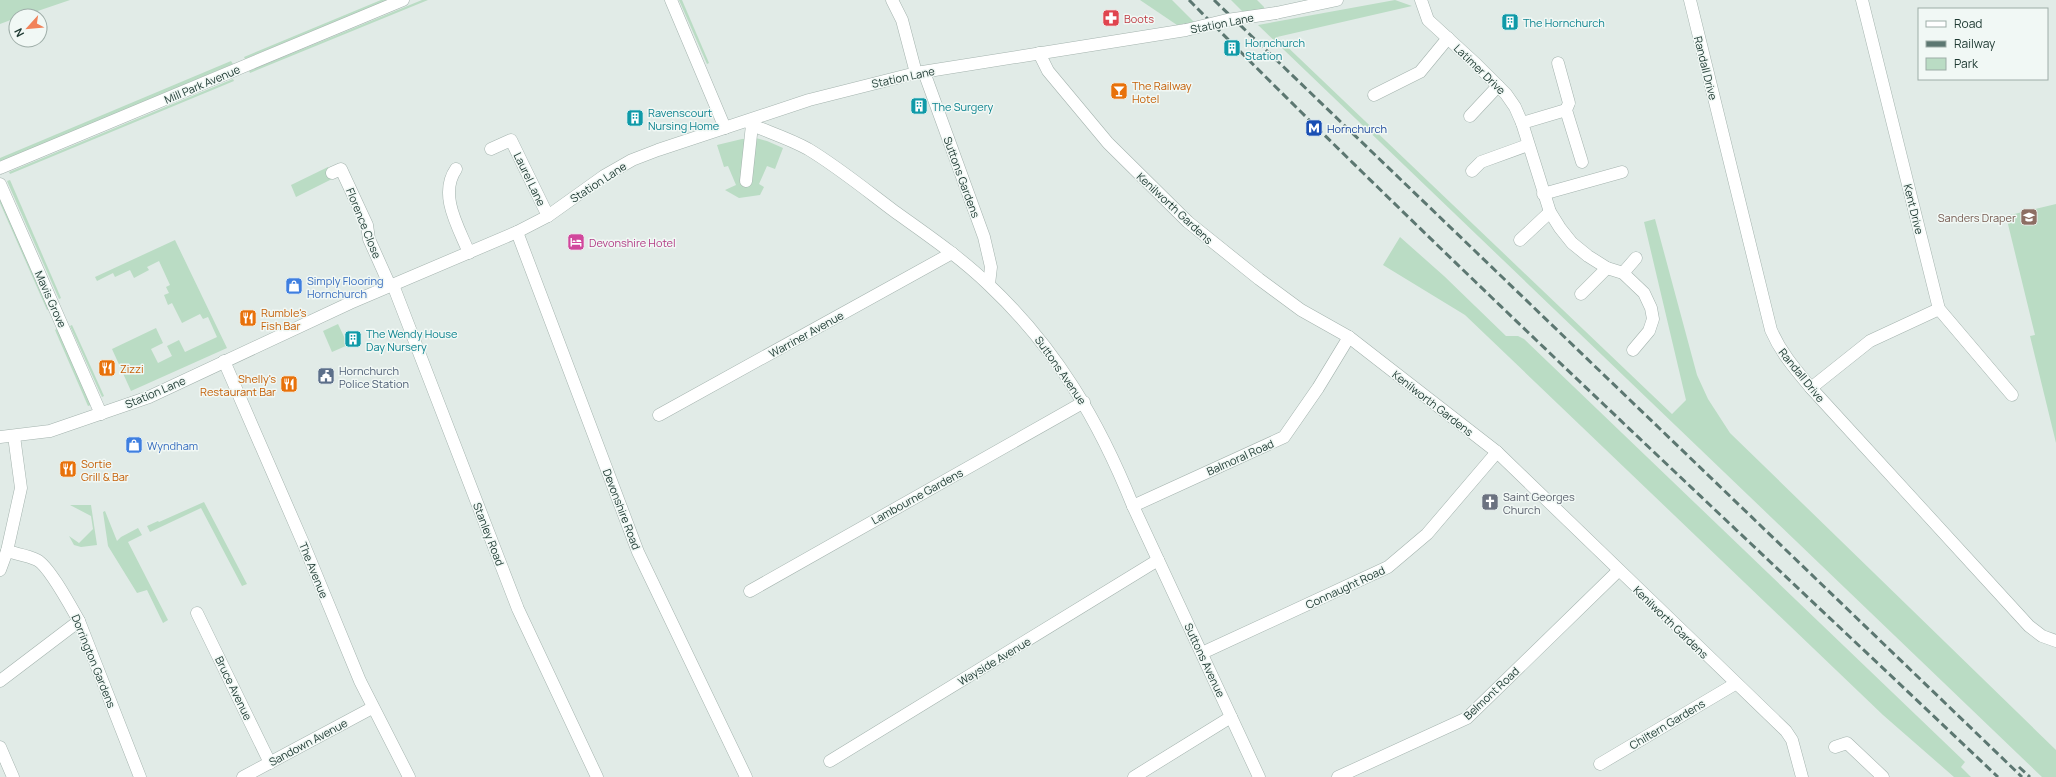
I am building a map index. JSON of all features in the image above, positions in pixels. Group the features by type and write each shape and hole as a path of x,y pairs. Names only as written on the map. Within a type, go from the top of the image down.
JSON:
{"street":[{"name":"Mill Park Avenue","path":"0,168 403,0"},
{"path":"671,0 725,128"},
{"name":"Suttons Gardens","path":"892,0 902,20 920,72 984,237 991,267 989,284"},
{"name":"Station Lane","path":"0,437 50,431 149,397 224,361 391,286 518,232 548,216 604,176 632,160 725,128 750,123 823,96 920,72 1186,30 1227,20 1276,13 1337,0"},
{"name":"Latimer Drive","path":"1421,0 1427,17 1498,86 1515,107 1522,123 1543,194 1550,212 1572,243 1588,256 1607,268 1622,273 1644,293 1651,308 1653,319 1649,331 1633,350"},
{"name":"Randall Drive","path":"1690,0 1771,330 1786,360 2029,626 2042,636 2056,641"},
{"name":"Kent Drive","path":"1862,0 1939,309 2012,395"},
{"path":"1374,95 1420,72 1448,38"},
{"name":"Kenilworth Gardens","path":"1040,53 1048,71 1104,138 1188,222 1216,246 1289,301 1348,337 1497,452 1735,684 1786,731 1792,740 1802,777"},
{"path":"1558,63 1568,103 1566,110 1582,162"},
{"path":"1470,116 1498,86"},
{"path":"1522,123 1566,110"},
{"path":"746,180 750,123"},
{"name":"Suttons Avenue","path":"750,123 807,149 952,253 989,284 1038,336 1084,402 1123,480 1133,506 1259,777"},
{"name":"Laurel Lane","path":"491,149 511,140 548,216"},
{"path":"1472,171 1481,162 1528,145"},
{"name":"Florence Close","path":"332,173 341,169 367,225 370,239 391,286"},
{"path":"456,169 451,177 449,195 451,207 469,253"},
{"path":"1543,194 1622,172"},
{"name":"Mavis Grove","path":"0,184 101,414"},
{"path":"1520,240 1550,212"},
{"name":"Devonshire Road","path":"518,232 638,552 746,777"},
{"name":"Warriner Avenue","path":"659,414 952,253"},
{"path":"1622,273 1636,258"},
{"path":"1581,294 1607,268"},
{"name":"Stanley Road","path":"391,286 518,609 597,777"},
{"path":"1811,388 1870,341 1939,309"},
{"name":"Balmoral Road","path":"1133,506 1284,437 1318,388 1348,337"},
{"name":"The Avenue","path":"224,361 372,708 409,777"},
{"name":"Lambourne Gardens","path":"750,591 1084,402"},
{"path":"0,570 7,551 21,488 14,436"},
{"name":"Connaught Road","path":"1202,653 1388,567 1432,529 1497,452"},
{"name":"Dorrington Gardens","path":"7,551 38,560 45,567 79,621 140,777"},
{"name":"Wayside Avenue","path":"830,761 1158,560"},
{"name":"Belmont Road","path":"1338,777 1359,773 1467,718 1618,571"},
{"name":"Bruce Avenue","path":"198,613 270,763"},
{"path":"0,681 79,621"},
{"name":"Chiltern Gardens","path":"1600,764 1735,684"},
{"name":"Sandown Avenue","path":"251,775 270,763 372,708"},
{"path":"1134,777 1231,717"},
{"path":"1835,747 1847,743 1882,777"},
{"path":"0,747 12,777"}],"green space":[{"path":"0,0 70,0 46,8 8,8 8,21 0,24"},
{"path":"381,0 388,0 245,59 244,57"},
{"path":"422,0 428,0 250,73 249,71"},
{"path":"679,0 682,0 709,63 707,64"},
{"path":"1140,0 1172,0 1194,22 1177,25"},
{"path":"1231,0 1257,0 1264,7 1265,11 1245,14"},
{"path":"1395,0 1412,6 1277,37 1672,414 1686,400 1644,222 1655,219 1697,375 1708,399 1730,433 2056,750 2056,777 2042,777 1258,25"},
{"path":"231,61 233,64 0,162 0,158"},
{"path":"233,79 234,81 10,174 9,172"},
{"path":"756,138 783,148 775,169 767,166 759,184 764,187 760,195 739,198 725,190 736,185 728,166 724,167 717,145 742,139"},
{"path":"328,167 334,178 296,197 291,185"},
{"path":"10,180 61,298 59,299 7,181"},
{"path":"0,196 49,309 47,310 0,203"},
{"path":"2056,204 2056,443 2030,336 2035,335 2006,216"},
{"path":"1400,237 1444,276 1506,336 1518,336 1524,339 1965,762 1961,767 1971,777 1954,777 1883,715 1465,315 1383,265"},
{"path":"175,240 227,348 131,391 112,349 156,328 163,343 151,349 158,363 172,356 167,346 179,340 185,352 217,337 208,317 203,319 200,314 182,323 172,303 168,305 164,295 169,293 166,287 170,285 159,261 147,267 149,270 134,278 130,270 115,277 113,273 97,281 95,277"},
{"path":"338,324 348,345 332,352 323,331"},
{"path":"72,325 104,396 102,397 70,326"},
{"path":"58,328 91,405 88,406 55,330"},
{"path":"204,502 247,584 242,586 201,508 150,532 147,526"},
{"path":"70,505 91,505 97,545 81,547 74,545 69,536 79,543 93,529 91,516"},
{"path":"105,511 117,541 121,537 138,528 142,535 128,542 168,620 163,623 147,590 137,593 108,546 103,512"}],"railway":[{"path":"1189,0 1489,295 1998,777"},
{"path":"1214,0 2022,777"},
{"path":"2019,767 2030,777"}],"place":[{"name":"Boots","path":"1111,18"},
{"name":"The Hornchurch","path":"1510,22"},
{"name":"Hornchurch Station","path":"1232,48"},
{"name":"The Railway Hotel","path":"1119,91"},
{"name":"The Surgery","path":"919,106"},
{"name":"Ravenscourt Nursing Home","path":"635,118"},
{"name":"Hornchurch","path":"1314,128"},
{"name":"Sanders Draper","path":"2029,217"},
{"name":"Devonshire Hotel","path":"576,242"},
{"name":"Simply Flooring Hornchurch","path":"294,286"},
{"name":"Rumble's Fish Bar","path":"248,318"},
{"name":"The Wendy House Day Nursery","path":"353,339"},
{"name":"Zizzi","path":"107,368"},
{"name":"Hornchurch Police Station","path":"326,376"},
{"name":"Shelly's Restaurant Bar","path":"289,384"},
{"name":"Wyndham","path":"134,445"},
{"name":"Sortie Grill & Bar","path":"68,469"},
{"name":"Saint Georges Church","path":"1490,502"}]}
